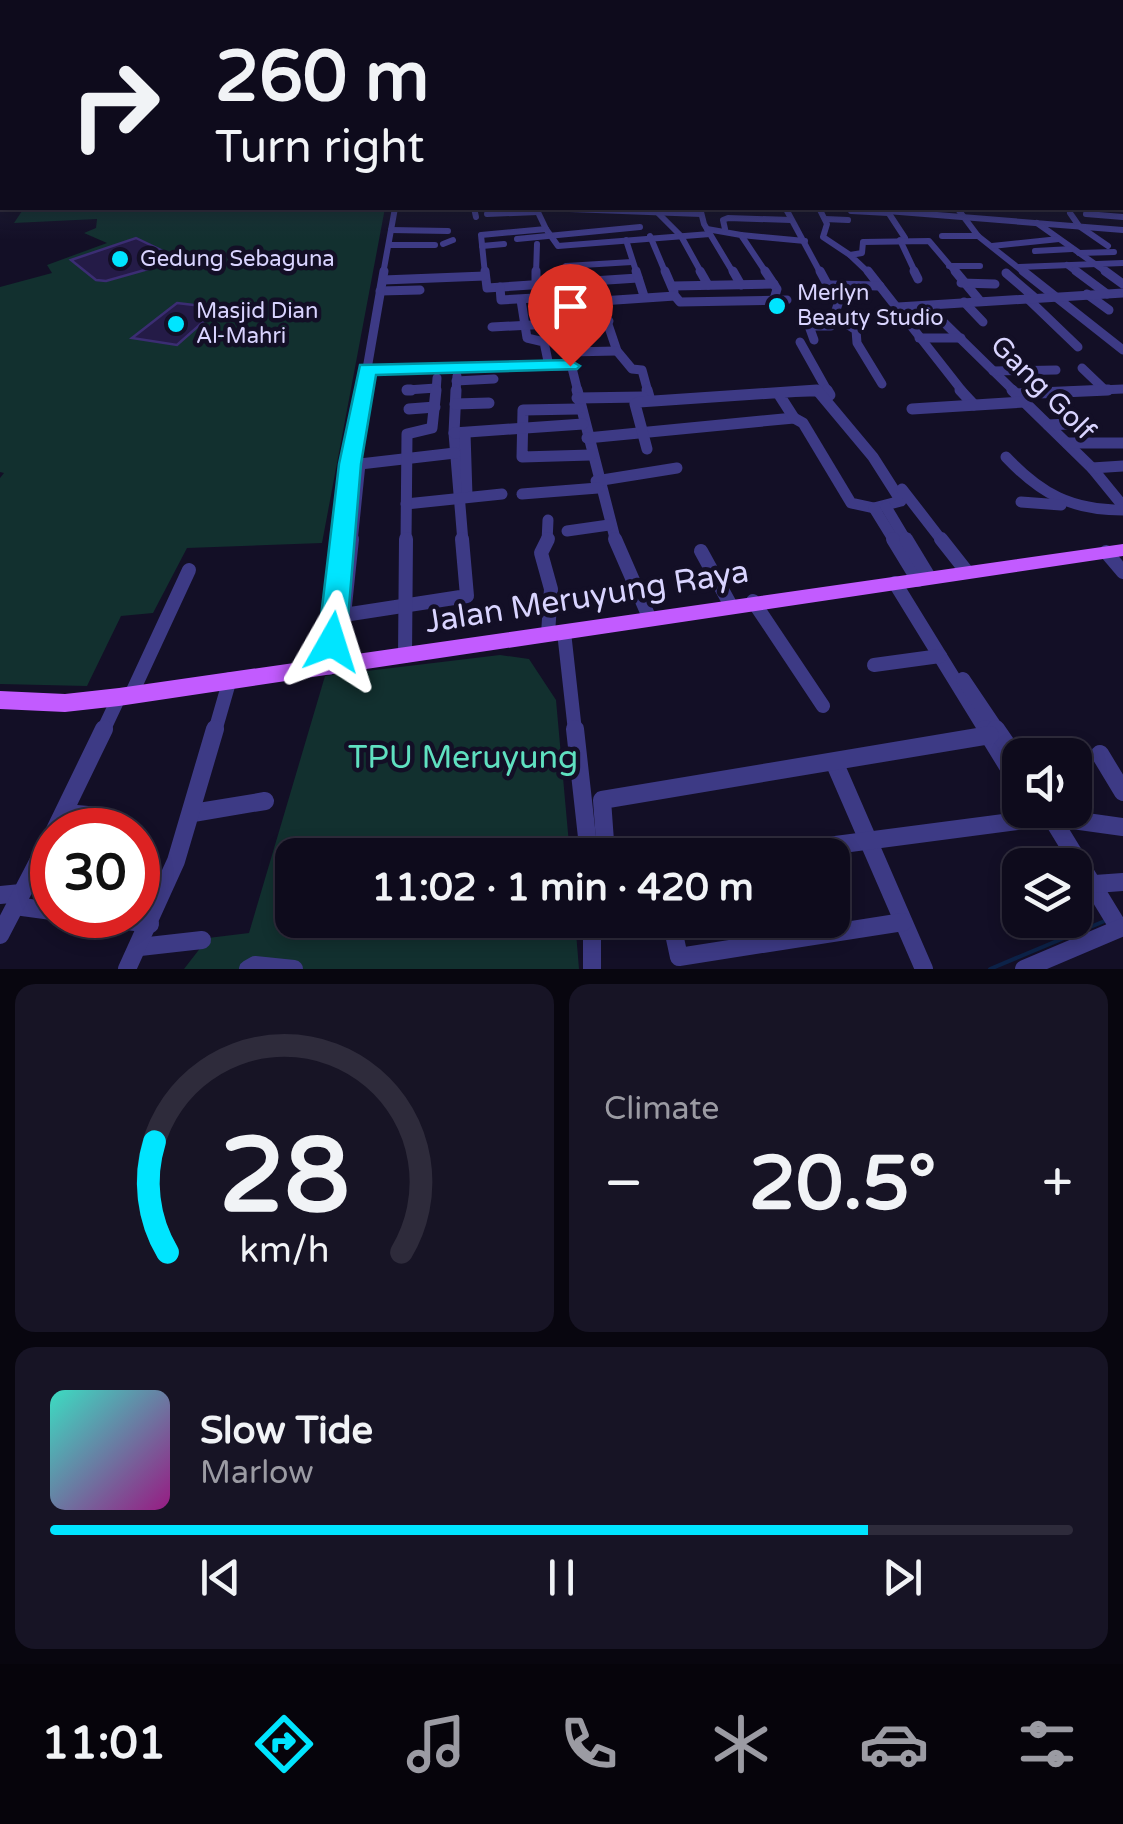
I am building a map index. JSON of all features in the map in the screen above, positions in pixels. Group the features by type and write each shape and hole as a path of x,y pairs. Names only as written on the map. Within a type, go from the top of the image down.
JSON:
{"main road":[{"name":"Jalan Meruyung Raya","path":"0,700 66,703 125,696 730,604 1115,551"}],"street":[{"path":"329,668 350,464 395,210"},
{"path":"487,214 529,210"},
{"path":"539,210 558,246 681,236 707,230"},
{"path":"560,210 574,232"},
{"path":"592,210 701,211 707,230 741,284"},
{"path":"654,210 681,236 708,285"},
{"path":"784,210 830,284 838,304 832,326 809,326 814,340"},
{"path":"820,210 825,219 823,237 838,250"},
{"path":"825,219 887,210 960,212 1123,230"},
{"path":"887,210 918,279"},
{"path":"1033,210 1037,223 1123,284"},
{"path":"626,212 652,238 680,302 787,300"},
{"path":"960,212 978,236 1123,350"},
{"path":"1086,214 1122,212"},
{"path":"1035,250 1111,249 1079,226 1070,213"},
{"path":"582,216 588,230"},
{"path":"725,229 723,220 728,218 791,220"},
{"path":"638,278 486,288 482,246 484,234 640,227"},
{"path":"672,228 725,229 740,236 850,254 862,253 863,242 928,240 980,301"},
{"path":"390,245 438,247 450,236 391,230"},
{"path":"517,240 548,232"},
{"path":"740,236 774,284 774,299"},
{"path":"942,236 978,236"},
{"path":"992,246 1059,239"},
{"path":"626,240 644,296"},
{"path":"482,246 504,244"},
{"path":"536,284 537,244"},
{"path":"850,254 873,281 884,286 919,338 974,404"},
{"path":"571,282 567,262 632,262"},
{"path":"1019,266 1123,263"},
{"path":"1067,265 1107,294"},
{"path":"948,266 980,266"},
{"path":"1006,273 1078,347"},
{"path":"1110,276 1123,275"},
{"path":"382,286 485,276"},
{"path":"593,280 620,356 632,370 642,370 649,397"},
{"path":"601,301 708,285 774,284"},
{"path":"830,284 884,286"},
{"path":"382,286 420,290"},
{"path":"500,287 501,300 554,297"},
{"path":"965,287 997,287"},
{"path":"898,307 1123,293"},
{"path":"1088,294 1109,310"},
{"path":"521,300 526,338 544,342 549,366"},
{"path":"964,302 983,322"},
{"name":"Gang Golf","path":"927,306 1092,468 1123,508"},
{"path":"834,316 856,330 858,343 882,384"},
{"path":"492,327 609,321"},
{"path":"919,338 961,338"},
{"path":"800,342 837,407 967,572"},
{"path":"620,356 570,350 570,366 609,525 649,617"},
{"path":"594,358 620,356"},
{"path":"367,369 570,366"},
{"path":"1082,368 1117,391"},
{"path":"993,371 1056,370"},
{"path":"455,453 360,464 344,615 467,596 456,378 494,379"},
{"path":"405,656 407,434 432,428 436,383 407,390"},
{"path":"912,409 1117,391"},
{"path":"587,438 642,432 794,418 803,422 851,503 880,507 902,501 823,392 639,402 634,406 642,432 647,448"},
{"path":"778,393 794,418"},
{"path":"590,455 522,458 525,410 672,395"},
{"path":"456,404 489,403"},
{"path":"409,409 435,407"},
{"path":"1048,425 1089,422"},
{"path":"460,433 583,424"},
{"path":"460,433 455,453 462,496"},
{"path":"1067,444 1123,442"},
{"path":"1006,457 1062,506"},
{"path":"1092,468 1123,466"},
{"path":"522,494 676,468"},
{"path":"406,504 502,494"},
{"path":"1020,502 1082,512 1123,508"},
{"path":"880,507 940,656 1002,755"},
{"path":"548,520 550,536 541,553 551,590 586,838"},
{"path":"567,531 609,525"},
{"path":"701,551 730,604"},
{"path":"1115,551 1123,572"},
{"path":"67,808 189,570"},
{"path":"911,581 1005,738"},
{"path":"753,601 823,706"},
{"path":"874,665 940,656"},
{"path":"160,898 192,813 230,680"},
{"path":"605,838 602,800 835,764 990,734"},
{"path":"1100,754 1123,792"},
{"path":"835,764 924,969"},
{"path":"192,813 265,800"},
{"path":"1092,821 1123,827"},
{"path":"850,844 1002,824"},
{"path":"1024,969 1118,925 1055,828"},
{"path":"0,935 12,898 30,870"},
{"path":"1098,890 1123,882"},
{"path":"850,931 903,922"},
{"path":"127,969 144,938"},
{"path":"592,938 592,969"},
{"path":"675,938 679,958 803,938"},
{"path":"140,947 202,940"},
{"path":"248,969 255,965 294,969"}],"green space":[{"path":"23,210 385,210 322,543 187,548 153,613 121,616 87,686 0,684 0,478 4,473 0,472 0,287 52,273 47,265 107,243 84,233 96,228 97,219 14,223"},
{"name":"TPU Meruyung","path":"500,655 529,659 556,700 568,838 277,838 325,676"},
{"name":"TPU Meruyung","path":"275,845 275,938 576,938 579,969 184,969 208,938 249,933"}],"building":[{"name":"Gedung Sebaguna","path":"136,238 169,254 164,256 168,258 148,265 152,268 106,281 96,280 71,260"},
{"name":"Masjid Dian Al-Mahri","path":"177,303 219,308 177,345 132,338"}],"waterway":[{"path":"990,969 1107,920"}],"place":[{"name":"Gedung Sebaguna","path":"120,259"},
{"name":"Merlyn Beauty Studio","path":"777,306"},
{"name":"Masjid Dian Al-Mahri","path":"176,324"}],"route":[{"path":"332,642 350,464 367,369 570,366"}]}
